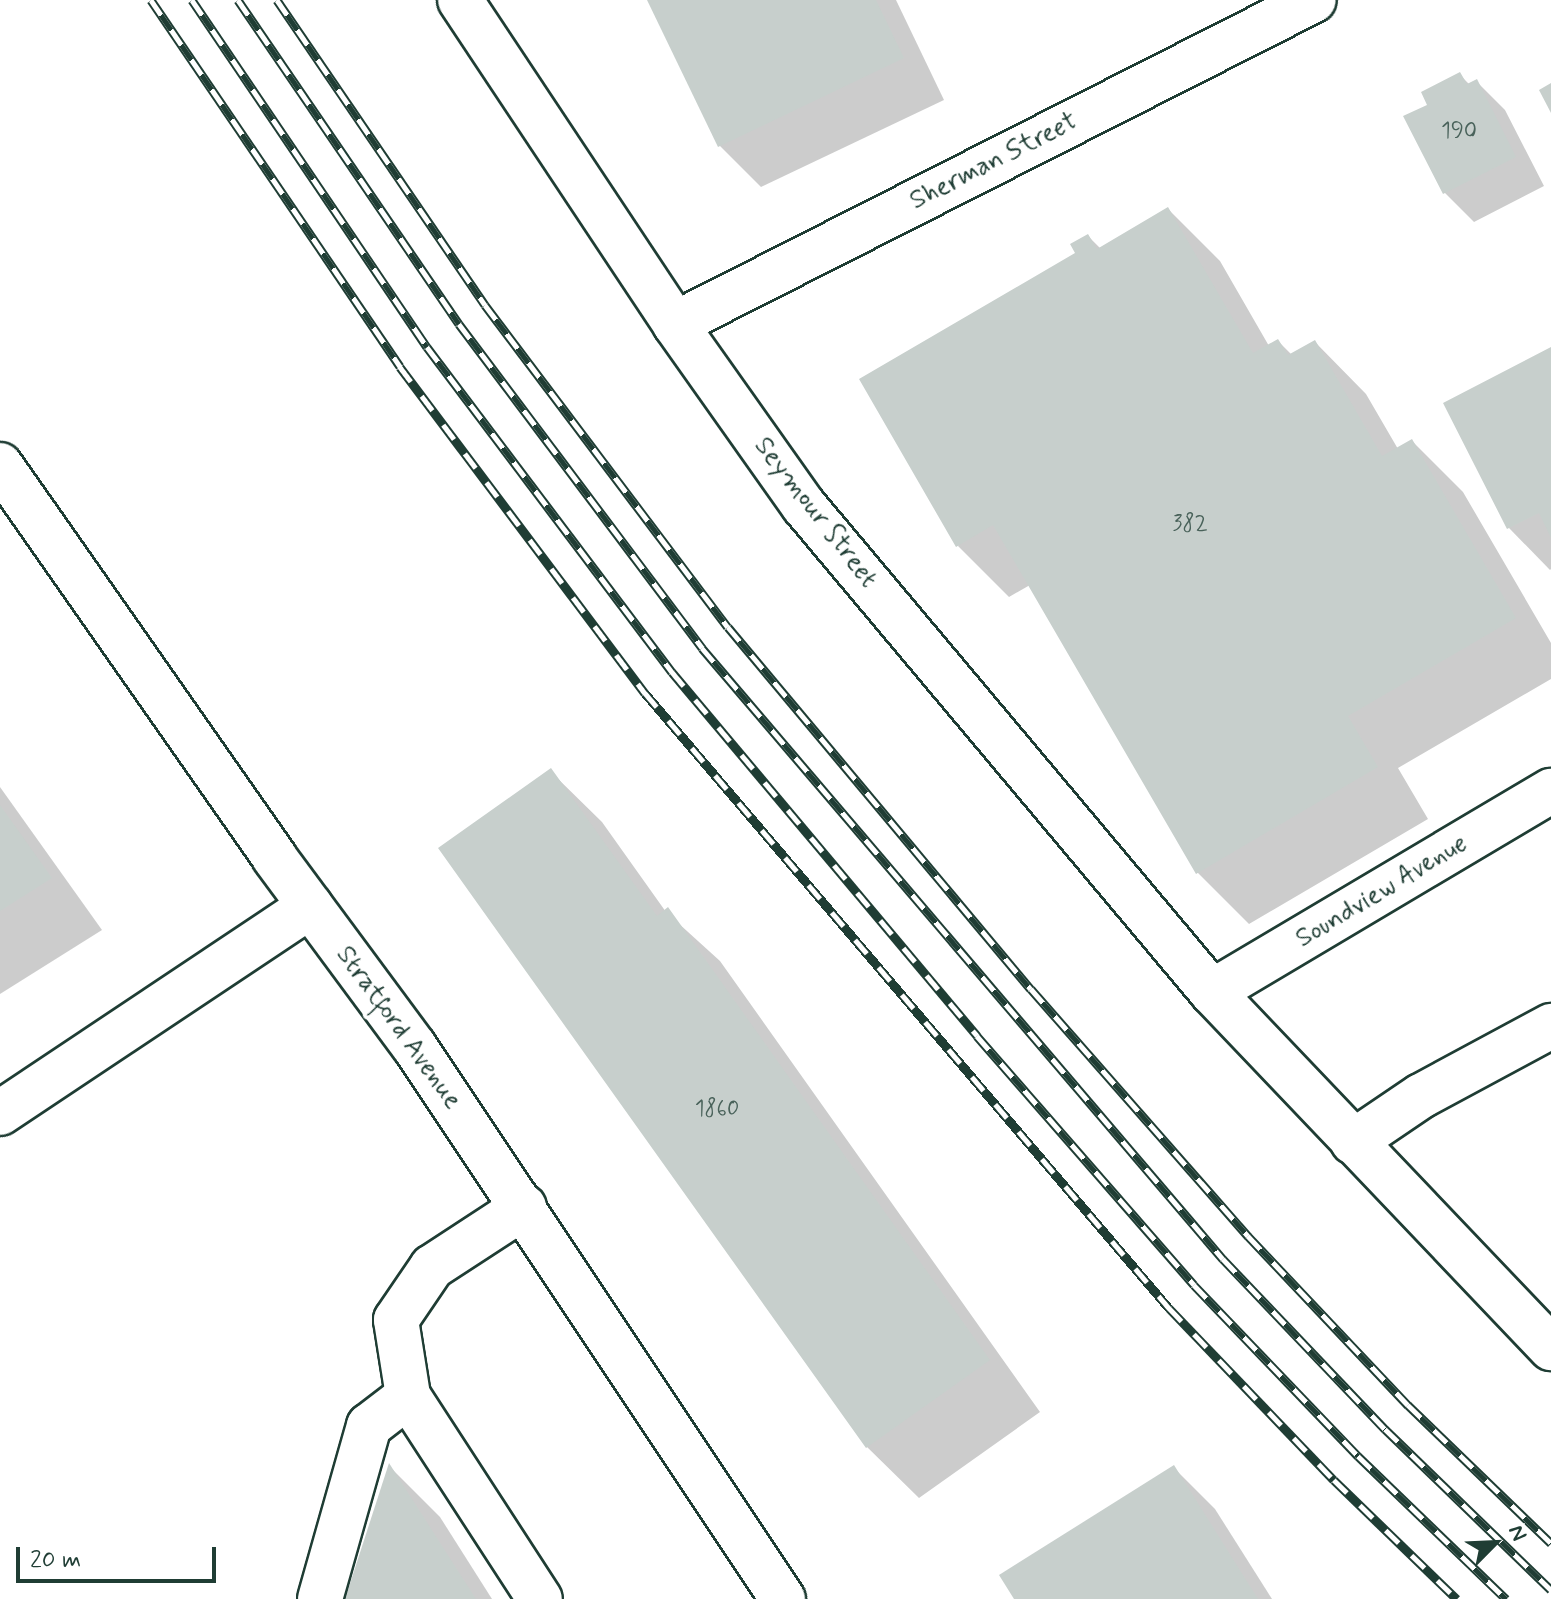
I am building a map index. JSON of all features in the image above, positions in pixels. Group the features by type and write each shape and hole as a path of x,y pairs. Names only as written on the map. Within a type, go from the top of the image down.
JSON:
{"street":[{"name":"Seymour Street","path":"460,0 675,324 804,506 1212,992 1353,1142 1547,1336"},
{"name":"Sherman Street","path":"675,324 1314,0"},
{"name":"Stratford Avenue","path":"0,465 524,1207 772,1595"},
{"name":"Soundview Avenue","path":"1212,992 1551,791"},
{"path":"0,1113 310,906"},
{"path":"1353,1142 1421,1096 1551,1026"},
{"path":"524,1207 432,1267 396,1320 408,1396 540,1599"},
{"path":"320,1599 369,1426 408,1396"}],"building":[{"path":"647,0 876,0 904,58 718,147"},
{"path":"1460,72 1467,84 1477,79 1516,157 1443,194 1403,116 1427,105 1421,92"},
{"path":"1551,83 1551,113 1539,90"},
{"path":"1168,207 1253,353 1278,339 1288,355 1315,340 1382,456 1412,439 1516,618 1348,716 1378,767 1196,874 993,525 956,547 859,379 1075,253 1070,244 1088,234 1097,249"},
{"path":"1551,347 1551,538 1539,513 1507,529 1443,403"},
{"path":"551,768 657,916 668,907 990,1360 866,1448 438,848"},
{"path":"0,805 52,878 0,911"},
{"path":"389,1463 476,1599 345,1599"},
{"path":"1174,1465 1258,1599 1014,1599 999,1575"}],"railway":[{"path":"151,0 400,367 645,693 1169,1308 1334,1480 1457,1599"},
{"path":"192,0 427,347 672,672 977,1036 1194,1285 1358,1456 1506,1599"},
{"path":"238,0 459,324 702,648 1223,1259 1385,1429 1551,1590"},
{"path":"277,0 485,305 728,627 1031,989 1248,1236 1408,1405 1551,1543"}]}
